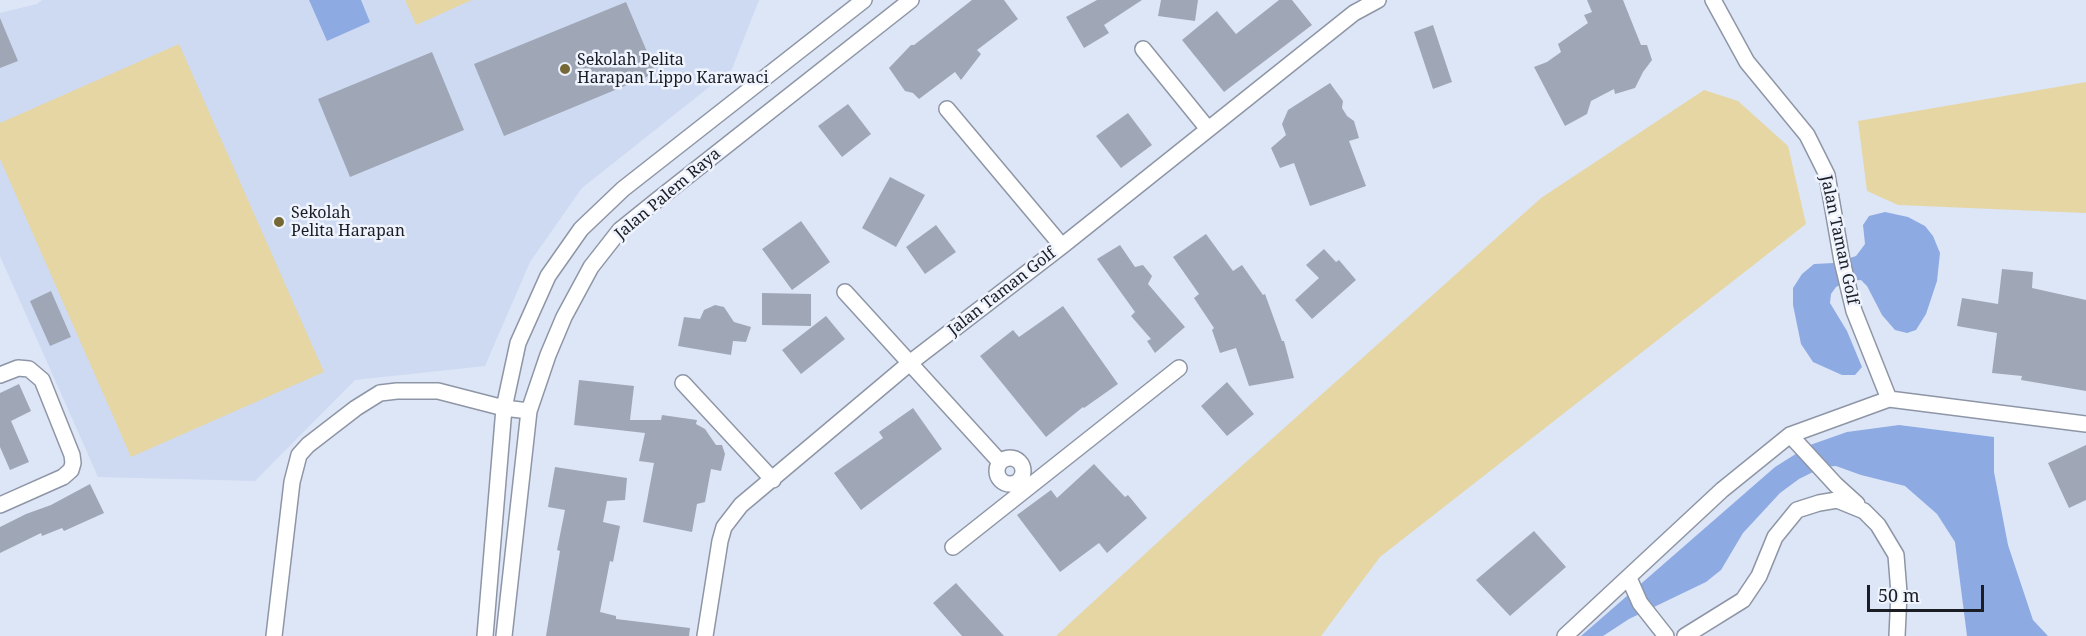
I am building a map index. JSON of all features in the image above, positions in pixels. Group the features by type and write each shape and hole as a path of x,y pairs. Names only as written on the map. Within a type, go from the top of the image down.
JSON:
{"street":[{"name":"Jalan Palem Raya","path":"484,636 504,408 518,343 548,276 581,229 623,189 864,0"},
{"name":"Jalan Palem Raya","path":"504,636 529,411 564,317 591,267 620,230 911,0"},
{"name":"Jalan Taman Golf","path":"705,636 720,541 724,527 741,505 911,363 1062,246 1354,13 1378,0"},
{"name":"Jalan Taman Golf","path":"1713,0 1747,62 1807,135 1827,175 1842,261 1854,311 1889,399"},
{"path":"1143,49 1208,129"},
{"path":"946,110 1062,246"},
{"path":"845,292 1000,462 997,473 1003,482 1022,485"},
{"path":"0,375 18,368 29,369 42,380 72,455 73,463 63,477 0,505"},
{"path":"953,547 1022,485 1179,368"},
{"path":"683,383 773,480"},
{"path":"274,636 292,482 299,455 308,445 380,393 438,391 504,408 529,411"},
{"path":"1565,636 1631,583 1722,489 1795,440 1889,399 2086,424"},
{"path":"1795,440 1836,485 1878,525 1896,555 1899,593 1896,618 1897,636"},
{"path":"1685,636 1743,600 1759,576 1775,537 1797,510 1838,500 1864,511"},
{"path":"1631,583 1640,603 1666,636"}],"shaded area":[{"name":"Sekolah Pelita Harapan","path":"42,0 759,0 732,69 582,188 530,262 485,366 355,380 255,481 98,477 0,256 0,13 37,4"},
{"path":"405,0 472,0 416,25"},
{"path":"179,44 324,372 131,457 0,159 0,123"},
{"path":"2086,82 2086,213 1898,205 1867,191 1858,121"},
{"path":"1704,90 1738,101 1788,146 1806,224 1380,557 1321,636 1056,636 1197,506 1541,198"}],"water":[{"path":"309,0 361,0 370,22 327,41"},
{"path":"1885,212 1908,217 1925,226 1933,236 1940,253 1937,281 1926,314 1916,330 1907,333 1895,330 1882,315 1867,286 1861,280 1848,281 1836,287 1831,294 1830,303 1847,331 1862,367 1855,375 1842,375 1813,362 1801,344 1793,305 1793,288 1802,274 1814,264 1834,263 1856,256 1865,244 1863,225 1869,216"},
{"path":"1899,425 1994,437 1994,472 2008,545 2033,620 2048,636 1967,636 1955,542 1937,514 1905,486 1836,466 1823,467 1799,479 1780,493 1743,533 1721,570 1706,582 1629,619 1603,636 1581,636 1775,467 1810,445 1847,432"}],"building":[{"path":"972,0 1004,0 1018,19 977,50 981,54 961,80 955,72 919,99 913,93 905,91 889,68 911,45"},
{"path":"1097,0 1142,0 1104,25 1109,33 1084,48 1066,17"},
{"path":"1161,0 1198,0 1195,21 1158,16"},
{"path":"1279,0 1292,0 1312,25 1224,92 1182,40 1217,11 1236,34"},
{"path":"1587,0 1623,0 1641,45 1647,45 1652,60 1635,88 1615,94 1614,89 1591,101 1587,114 1565,126 1534,67 1547,62 1561,52 1558,44 1588,23 1584,15 1592,12"},
{"name":"Sekolah Pelita Harapan Lippo Karawaci","path":"626,2 656,73 504,136 474,64"},
{"path":"0,18 18,61 0,68"},
{"path":"1433,25 1452,82 1433,89 1414,32"},
{"path":"432,52 464,130 350,177 318,99"},
{"path":"1330,83 1343,101 1342,108 1347,116 1354,121 1359,138 1349,141 1366,186 1310,206 1294,163 1280,168 1271,148 1286,135 1282,124 1288,110"},
{"path":"848,104 871,134 842,157 818,126"},
{"path":"1128,113 1152,145 1121,168 1096,136"},
{"path":"890,177 925,195 896,247 862,228"},
{"path":"801,221 830,262 792,290 762,249"},
{"path":"936,225 956,252 925,274 906,247"},
{"path":"1206,234 1233,271 1242,265 1263,295 1265,294 1282,341 1284,341 1294,378 1249,386 1236,348 1220,353 1212,330 1214,328 1194,298 1199,294 1173,257"},
{"path":"1120,245 1135,267 1143,265 1152,276 1148,284 1185,327 1155,353 1147,341 1151,339 1131,316 1135,312 1097,259"},
{"path":"1324,249 1336,262 1339,260 1356,280 1312,319 1295,300 1319,278 1306,265"},
{"path":"2002,269 2033,272 2032,288 2086,300 2086,391 2021,380 2022,376 1992,373 1997,333 1957,326 1962,298 1998,304"},
{"path":"51,291 71,337 50,346 30,301"},
{"path":"762,293 811,294 811,326 762,325"},
{"path":"715,305 724,307 734,322 751,327 746,342 733,341 731,355 678,346 684,317 700,319 704,310"},
{"path":"1063,306 1118,384 1083,407 1046,437 980,356 1013,330 1019,337"},
{"path":"826,316 845,339 801,374 782,350"},
{"path":"579,380 634,386 630,420 661,420 662,415 697,420 696,424 705,429 716,445 722,445 725,454 721,471 711,469 705,502 697,504 692,532 643,522 654,463 639,461 645,433 574,425"},
{"path":"1227,382 1254,414 1227,436 1201,406"},
{"path":"19,384 31,411 11,421 29,462 10,470 0,447 0,393"},
{"path":"913,408 942,449 861,510 834,473 883,438 879,432"},
{"path":"2086,445 2086,500 2069,508 2048,463"},
{"path":"1094,464 1125,497 1128,495 1147,518 1107,553 1099,543 1060,572 1017,515 1051,490 1057,498"},
{"path":"555,467 627,478 625,500 607,501 603,522 620,526 613,562 610,561 600,612 616,616 616,619 690,628 689,636 546,636 560,551 557,550 565,510 548,507"},
{"path":"90,484 104,513 64,531 62,528 42,536 41,533 0,553 0,527 51,505"},
{"path":"1534,531 1566,567 1510,616 1476,580"},
{"path":"956,583 1004,636 962,636 933,603"}],"place":[{"name":"Sekolah Pelita Harapan Lippo Karawaci","path":"565,69"},
{"name":"Sekolah Pelita Harapan","path":"279,222"}]}
